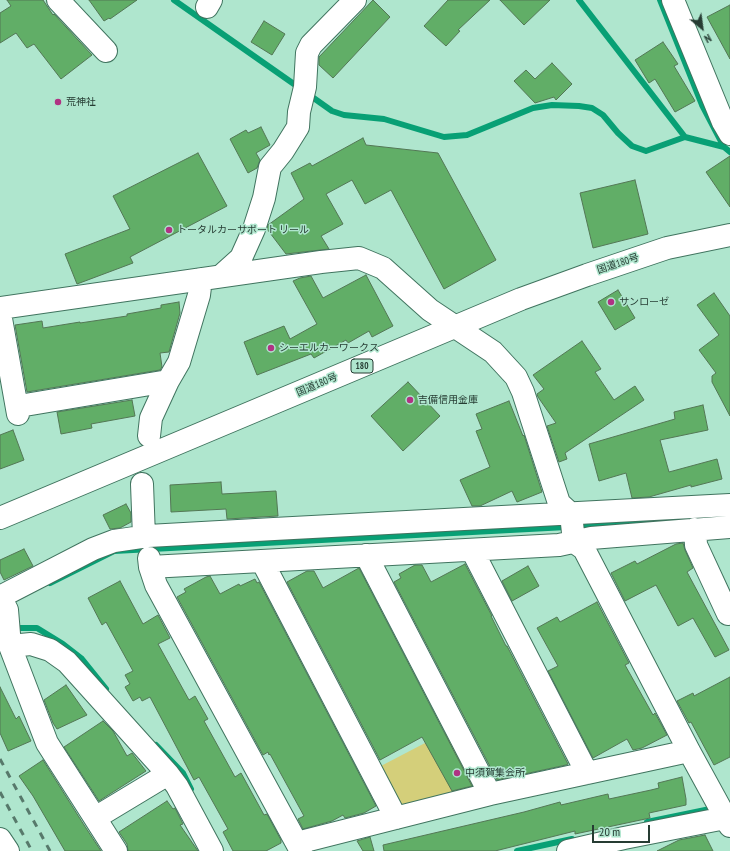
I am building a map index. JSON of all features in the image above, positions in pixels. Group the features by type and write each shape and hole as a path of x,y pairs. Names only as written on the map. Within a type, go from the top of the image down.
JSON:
{"main road":[{"path":"58,0 106,51"},
{"path":"149,436 151,418 168,381 179,362 199,295 211,278 241,258 254,229 264,198 270,167 283,151 298,127 299,112 304,91 307,53 311,45 355,0"},
{"path":"673,0 723,122 730,134"},
{"name":"国道180号","path":"0,518 521,299 667,248 730,235"},
{"path":"0,308 321,262 359,258 383,268 430,310 493,352 516,377 523,392 559,502 689,751 725,816 627,844 568,851"},
{"path":"0,313 21,410 168,381"},
{"path":"142,484 144,537"},
{"path":"5,615 103,544 114,541 144,537 274,529 572,527 730,505"},
{"path":"572,527 591,538 730,527"},
{"path":"572,527 559,545 262,561 149,562 156,585 299,847 396,818 490,794 689,751"},
{"path":"695,529 696,545 728,614"},
{"path":"472,550 587,773"},
{"path":"366,555 490,794"},
{"path":"262,561 396,818"},
{"path":"5,615 31,644 50,650 67,662 168,774 177,786 212,851"},
{"path":"5,615 47,743 116,851"},
{"path":"95,818 168,774"},
{"path":"0,839 8,851"}],"shaded area":[{"path":"450,730 484,791 401,812 379,767"}],"building":[{"path":"7,0 43,0 53,15 54,14 92,55 61,79 34,44 27,48 16,33 0,43 0,13 11,6"},
{"path":"89,0 137,0 110,19 109,18 104,21"},
{"path":"373,0 390,17 333,78 319,65 319,57"},
{"path":"448,0 490,0 458,30 460,31 446,46 424,26"},
{"path":"500,0 550,0 524,25"},
{"path":"730,5 730,59 707,17"},
{"path":"264,21 285,34 272,55 251,42"},
{"path":"663,42 678,64 674,66 695,101 675,112 655,79 649,83 635,60"},
{"path":"552,63 572,84 556,100 554,97 535,103 514,81 526,70 535,79"},
{"path":"261,127 270,145 256,153 260,160 257,168 248,173 230,139 246,130 248,133"},
{"path":"363,138 366,145 438,153 496,260 444,289 391,190 365,204 352,180 326,194 343,224 321,236 329,249 286,254 267,229 268,225 304,199 291,173 310,163 312,166"},
{"path":"198,153 227,206 130,257 133,263 77,284 65,254 130,229 113,196"},
{"path":"730,156 730,207 706,172"},
{"path":"635,180 648,234 593,248 580,193"},
{"path":"366,275 393,326 372,337 369,331 348,343 346,340 314,358 311,354 257,375 244,342 284,326 290,339 317,324 293,281 311,276 323,298"},
{"path":"618,290 635,318 615,330 598,302"},
{"path":"714,293 730,316 730,416 712,382 712,376 716,373 699,350 719,335 697,305"},
{"path":"179,302 180,313 169,352 160,353 162,367 160,370 27,392 15,325 42,321 43,328 80,323 127,316 127,314 161,308 161,305"},
{"path":"582,341 601,369 595,372 614,400 635,386 644,400 565,453 567,459 559,462 547,426 556,423 538,397 537,394 544,389 533,375"},
{"path":"408,382 440,416 403,451 371,416"},
{"path":"132,400 135,416 91,424 92,428 61,434 57,412"},
{"path":"509,401 523,436 524,435 542,492 517,502 512,491 480,506 472,506 460,480 490,467 476,431 482,429 476,414"},
{"path":"703,405 708,430 660,440 669,472 717,459 722,479 691,487 691,485 649,497 632,498 626,473 599,481 589,444 675,419 674,412"},
{"path":"13,430 24,460 0,469 0,435"},
{"path":"221,482 222,494 276,491 278,516 227,519 226,509 171,512 170,485"},
{"path":"126,504 131,513 131,522 120,528 110,529 103,515"},
{"path":"683,543 693,568 687,572 729,650 715,657 693,618 678,626 656,585 625,601 611,573 635,561 637,564 676,544"},
{"path":"24,549 33,566 4,580 0,572 0,560"},
{"path":"465,564 568,764 497,780 394,582 401,578 399,574 415,565 422,565 431,582"},
{"path":"528,566 539,586 512,601 502,581"},
{"path":"359,568 472,786 452,791 422,737 380,760 287,582 307,571 314,571 323,588"},
{"path":"210,576 220,594 239,584 240,586 255,579 257,583 259,582 376,806 364,813 345,818 343,815 332,821 303,829 298,819 304,816 270,754 269,755 268,752 263,755 177,597 186,592 184,589"},
{"path":"120,581 143,624 158,615 170,638 158,644 189,700 195,696 208,719 204,721 235,777 241,773 264,815 267,814 281,840 281,843 266,851 233,851 223,832 228,829 199,777 194,780 150,697 142,701 140,697 133,701 125,687 130,684 125,675 133,671 106,622 102,625 88,598"},
{"path":"597,602 629,663 625,665 653,715 655,713 667,735 642,748 633,750 627,739 593,758 548,671 558,666 537,628 557,617 560,622"},
{"path":"730,677 730,757 714,765 691,722 689,723 677,701 693,693 694,696"},
{"path":"66,685 87,715 57,729 44,700"},
{"path":"0,687 16,719 19,716 31,741 8,751 0,733"},
{"path":"103,721 113,731 127,756 132,753 146,771 99,801 64,747"},
{"path":"43,760 101,851 65,851 33,796 19,776"},
{"path":"682,777 686,805 649,813 650,818 575,834 575,831 495,851 384,851 383,845 524,812 560,802 561,805 608,794 609,799 651,790 659,788 658,783"},
{"path":"167,801 173,809 175,808 183,824 180,825 198,851 128,851 127,844 119,832"},
{"path":"705,835 713,851 657,851 679,840"},
{"path":"370,837 374,851 363,851 357,841"}],"waterway":[{"path":"174,0 301,89"},
{"path":"579,0 685,137 724,147"},
{"path":"660,0 702,105 724,147 730,152"},
{"path":"308,94 332,111 344,115 384,119 444,137 467,135 533,108 552,105 592,108 603,115 618,133 632,146 646,151 685,137"},
{"path":"50,583 114,551 661,522"},
{"path":"13,628 37,628 63,644 81,658 106,689"},
{"path":"156,745 183,773 191,789"},
{"path":"647,822 715,808"},
{"path":"517,851 572,839"}],"railway":[{"path":"0,759 50,851"},
{"path":"0,792 32,851"}],"place":[{"name":"荒神社","path":"58,102"},
{"name":"トータルカーサポート リール","path":"169,230"},
{"name":"サンローゼ","path":"611,302"},
{"name":"シーエルカーワークス","path":"271,348"},
{"name":"吉備信用金庫","path":"410,400"},
{"name":"中須賀集会所","path":"457,773"}]}
